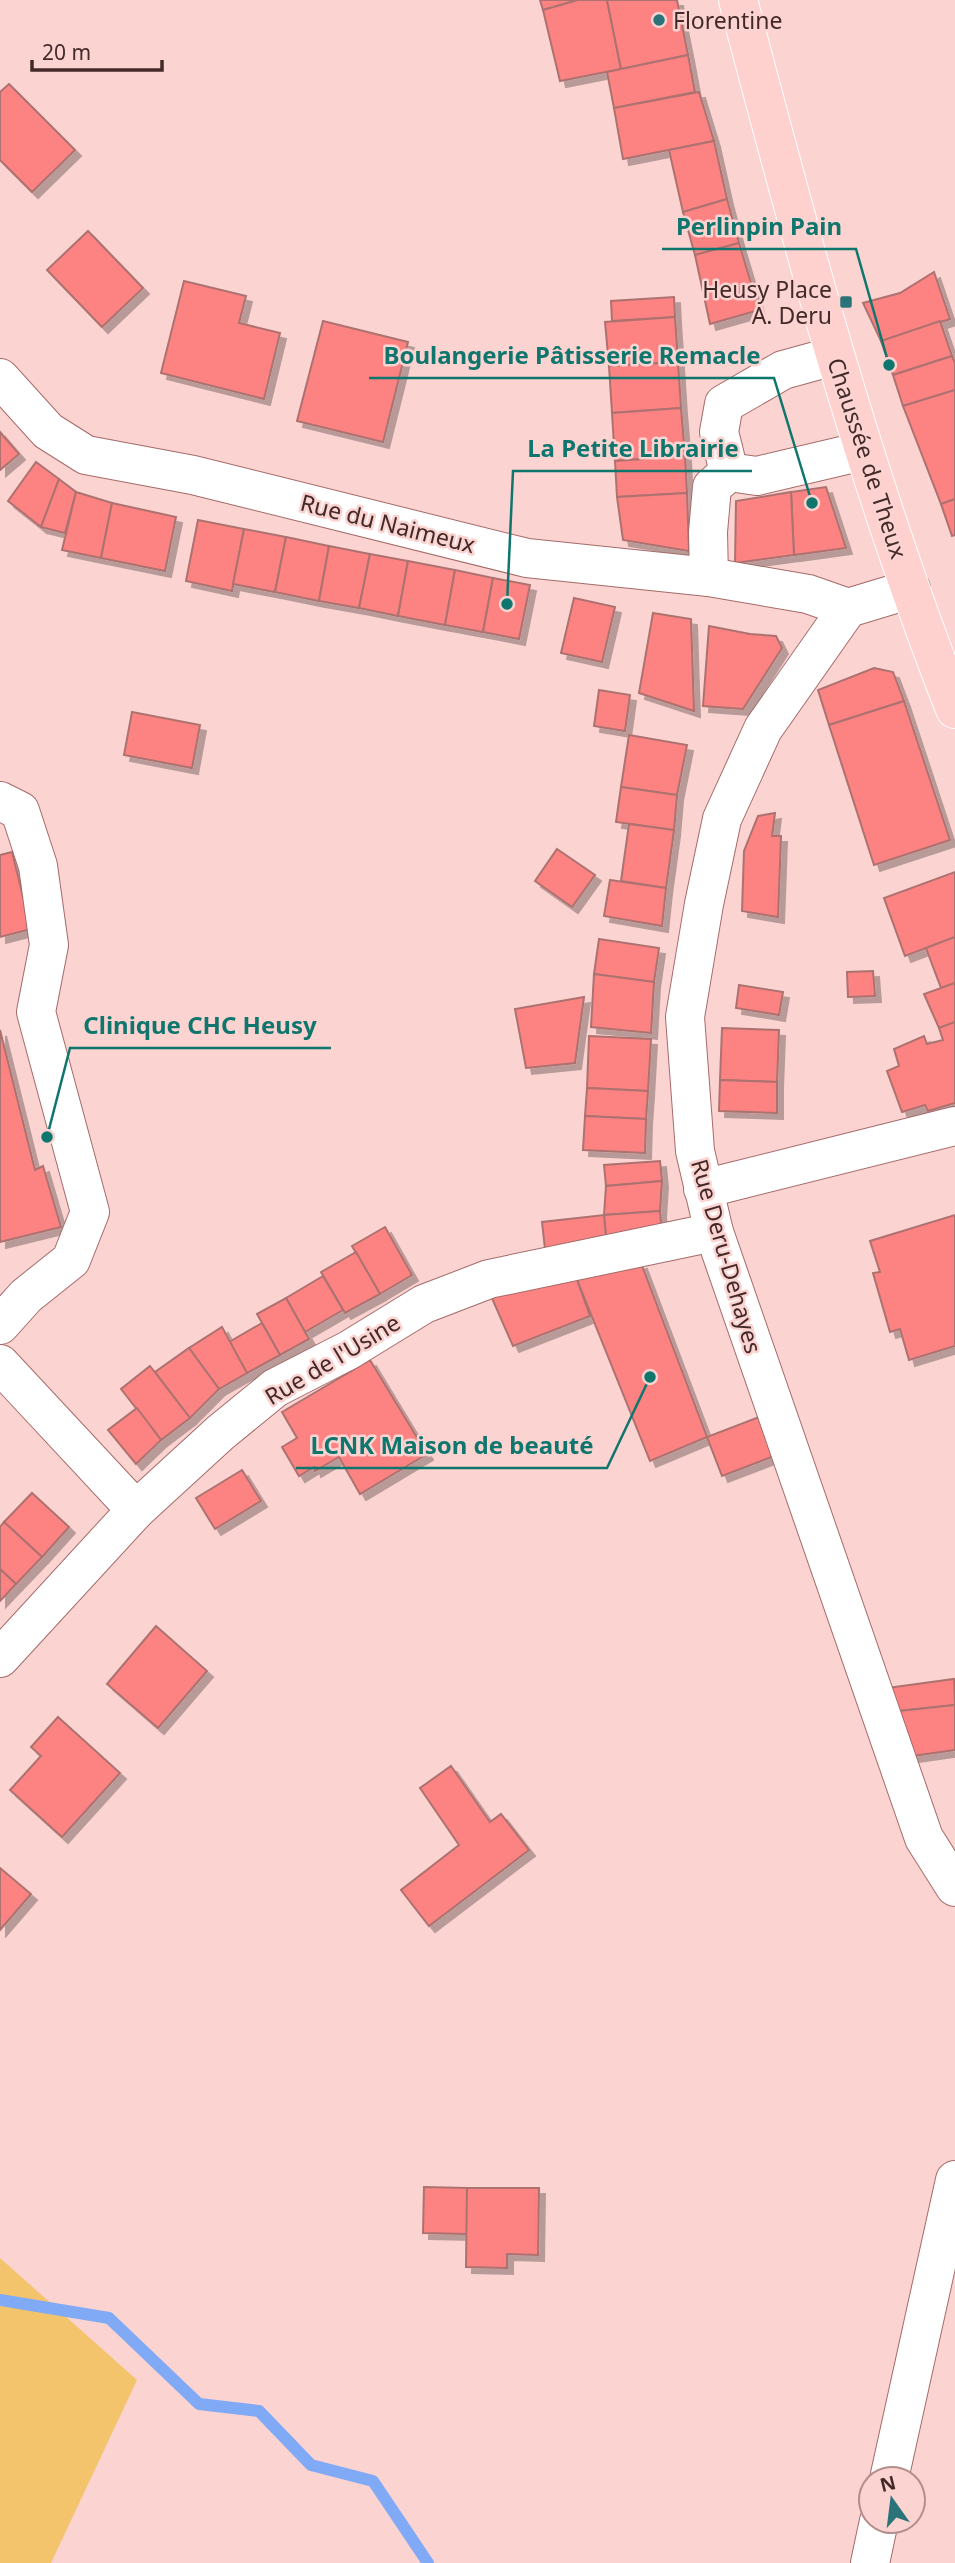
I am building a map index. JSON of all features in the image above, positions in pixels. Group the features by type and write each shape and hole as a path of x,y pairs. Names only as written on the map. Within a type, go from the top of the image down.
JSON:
{"main road":[{"name":"Chaussée de Theux","path":"738,0 834,356 863,451 955,709"}],"street":[{"path":"729,472 719,432 724,404 783,370 834,356"},
{"name":"Rue du Naimeux","path":"0,378 48,431 86,455 193,475 527,558 709,577 808,594 848,608"},
{"path":"709,577 708,532 712,487 729,472 757,476 863,451"},
{"path":"848,608 911,589"},
{"name":"Rue Deru-Dehayes","path":"848,608 764,729 722,819 685,1017 695,1151 714,1232 924,1838 955,1887"},
{"path":"0,801 20,811 38,866 49,945 36,1012 90,1212 71,1260 26,1296 0,1325"},
{"path":"703,1189 955,1126"},
{"name":"Rue de l'Usine","path":"0,1658 136,1510 220,1433 275,1388 349,1350 424,1304 489,1279 714,1232"},
{"path":"0,1364 136,1510"},
{"path":"892,2465 955,2180"},
{"path":"870,2563 876,2535"}],"shaded area":[{"path":"0,2258 137,2380 51,2563 0,2563"}],"building":[{"path":"540,0 578,0 543,10"},
{"path":"578,0 607,0 621,69 560,81 543,10"},
{"path":"607,0 677,0 688,55 621,69"},
{"path":"688,55 695,92 614,108 607,72"},
{"path":"9,84 75,150 32,192 0,160 0,92"},
{"path":"699,92 714,141 623,159 614,108"},
{"path":"714,141 727,199 683,212 669,150"},
{"path":"727,199 739,243 695,255 683,212"},
{"path":"88,231 143,288 102,327 47,270"},
{"path":"739,243 759,310 710,324 695,255"},
{"path":"934,272 950,319 881,341 863,303 900,293"},
{"path":"184,281 246,296 239,323 280,333 264,399 161,373"},
{"path":"674,297 675,317 612,321 611,301"},
{"path":"675,317 678,362 609,366 605,322"},
{"path":"323,321 408,342 383,442 297,421"},
{"path":"940,321 952,356 893,375 881,341"},
{"path":"952,356 955,363 955,390 903,406 893,375"},
{"path":"678,362 681,408 612,413 609,366"},
{"path":"955,390 955,499 941,504 903,406"},
{"path":"681,408 685,456 615,461 612,413"},
{"path":"0,432 19,454 0,470"},
{"path":"685,456 687,493 617,497 615,461"},
{"path":"36,462 59,479 41,527 8,501"},
{"path":"59,479 76,492 65,533 41,527"},
{"path":"826,487 846,548 794,555 791,492"},
{"path":"76,492 112,503 101,558 62,550"},
{"path":"791,492 794,555 735,563 736,501"},
{"path":"687,493 689,551 623,540 617,497"},
{"path":"955,499 955,535 952,536 941,504"},
{"path":"112,503 176,517 165,571 101,558"},
{"path":"198,520 244,529 232,591 186,581"},
{"path":"244,529 286,537 275,592 233,584"},
{"path":"286,537 329,546 319,601 275,592"},
{"path":"329,546 370,554 359,608 319,601"},
{"path":"370,554 408,561 398,616 359,608"},
{"path":"408,561 455,570 445,625 398,616"},
{"path":"455,570 493,578 483,632 445,625"},
{"path":"493,578 530,585 519,639 483,632"},
{"path":"574,598 615,607 602,662 561,653"},
{"path":"653,613 691,619 694,711 639,693"},
{"path":"709,626 776,636 782,648 743,709 703,706"},
{"path":"874,668 893,672 904,701 829,725 818,690"},
{"path":"599,690 630,695 625,731 594,726"},
{"path":"904,701 950,840 874,865 829,725"},
{"path":"132,712 200,725 192,768 124,755"},
{"path":"629,735 687,745 677,795 621,787"},
{"path":"621,787 677,795 674,830 616,822"},
{"path":"775,813 772,836 781,836 778,917 742,911 744,851 758,816"},
{"path":"629,824 674,830 666,888 621,881"},
{"path":"557,849 595,875 572,907 535,881"},
{"path":"12,852 31,929 0,937 0,855"},
{"path":"955,872 955,937 905,956 884,898"},
{"path":"610,880 666,888 662,926 604,916"},
{"path":"955,937 955,983 941,988 926,948"},
{"path":"599,939 659,948 654,982 594,974"},
{"path":"873,971 875,996 848,997 847,972"},
{"path":"594,974 654,982 651,1033 591,1027"},
{"path":"955,983 955,1022 939,1028 924,994"},
{"path":"739,985 783,992 779,1015 736,1008"},
{"path":"584,997 575,1063 526,1068 515,1009"},
{"path":"955,1022 955,1103 928,1111 925,1105 902,1112 887,1071 899,1066 894,1049 924,1036 927,1044 943,1040 939,1028"},
{"path":"722,1028 779,1030 777,1082 720,1080"},
{"path":"0,1030 35,1170 43,1166 61,1227 0,1242"},
{"path":"589,1036 651,1039 648,1091 587,1088"},
{"path":"720,1080 777,1082 777,1113 719,1111"},
{"path":"587,1088 648,1091 646,1119 585,1116"},
{"path":"585,1116 646,1119 645,1153 583,1150"},
{"path":"660,1161 662,1181 606,1186 604,1165"},
{"path":"662,1181 660,1211 604,1215 606,1186"},
{"path":"660,1211 662,1234 606,1237 604,1215"},
{"path":"604,1215 606,1237 545,1249 542,1222"},
{"path":"955,1215 955,1346 909,1360 900,1329 890,1332 873,1273 880,1272 870,1241"},
{"path":"385,1227 412,1275 380,1294 352,1246"},
{"path":"356,1252 380,1294 345,1313 321,1272"},
{"path":"641,1263 707,1437 650,1461 576,1277"},
{"path":"323,1276 343,1310 305,1332 286,1298"},
{"path":"576,1277 590,1316 513,1346 491,1296"},
{"path":"286,1298 309,1339 280,1355 257,1314"},
{"path":"262,1323 280,1355 247,1373 229,1342"},
{"path":"222,1327 247,1373 219,1389 189,1348"},
{"path":"189,1348 219,1389 190,1418 155,1372"},
{"path":"370,1360 427,1454 360,1494 339,1457 315,1471 314,1467 299,1476 282,1447 297,1438 282,1412"},
{"path":"150,1366 190,1418 161,1440 121,1389"},
{"path":"137,1408 161,1440 136,1464 108,1430"},
{"path":"759,1417 774,1456 722,1476 707,1437"},
{"path":"242,1470 261,1501 215,1529 196,1498"},
{"path":"32,1493 69,1527 42,1557 4,1522"},
{"path":"4,1522 42,1557 16,1584 0,1569 0,1527"},
{"path":"0,1569 16,1584 0,1601"},
{"path":"156,1626 207,1671 158,1728 107,1684"},
{"path":"954,1679 955,1705 899,1711 887,1688"},
{"path":"955,1705 955,1750 905,1757 899,1711"},
{"path":"58,1717 120,1773 62,1837 10,1790 41,1756 31,1747"},
{"path":"451,1766 490,1822 501,1814 529,1850 429,1926 401,1890 459,1845 420,1788"},
{"path":"0,1868 31,1894 0,1930"},
{"path":"424,2187 467,2188 467,2234 423,2233"},
{"path":"467,2188 539,2188 538,2255 507,2254 507,2268 466,2267"}],"waterway":[{"path":"0,2300 109,2318 199,2404 259,2411 311,2465 373,2481 428,2563"}],"place":[{"name":"Florentine","path":"659,20"},
{"name":"Heusy Place A. Deru","path":"846,302"},
{"name":"Perlinpin Pain","path":"889,365"},
{"name":"Boulangerie Pâtisserie Remacle","path":"812,503"},
{"name":"La Petite Librairie","path":"507,604"},
{"name":"Clinique CHC Heusy","path":"47,1137"},
{"name":"LCNK Maison de beauté","path":"650,1377"}]}
